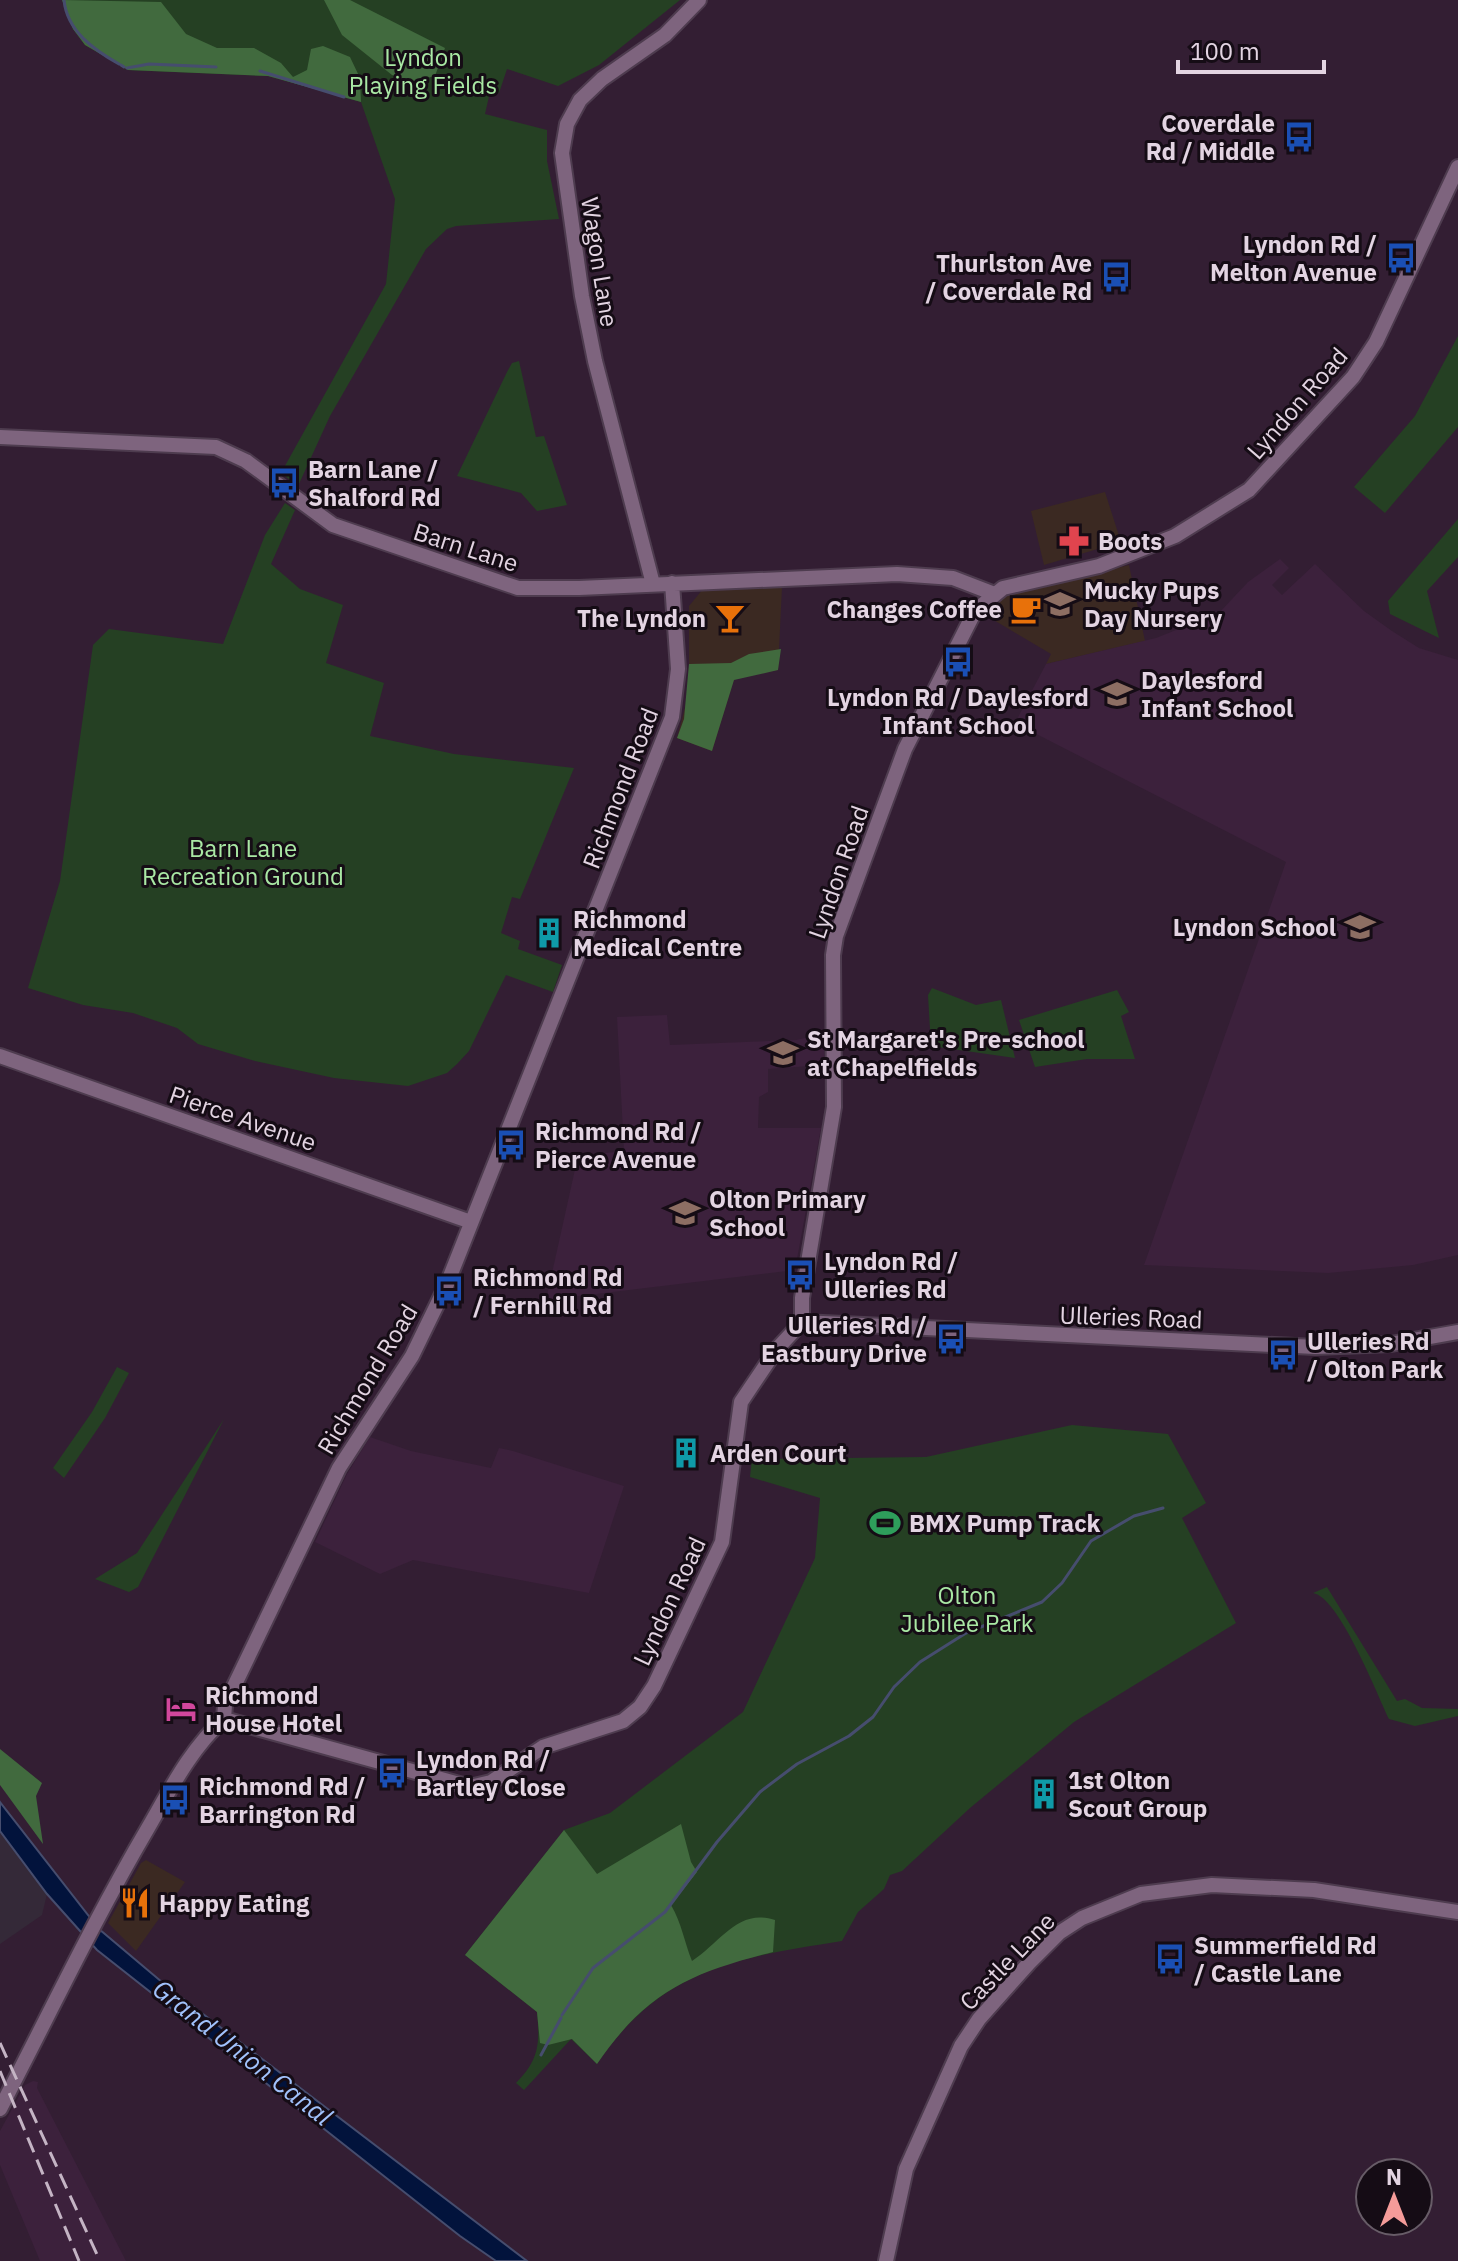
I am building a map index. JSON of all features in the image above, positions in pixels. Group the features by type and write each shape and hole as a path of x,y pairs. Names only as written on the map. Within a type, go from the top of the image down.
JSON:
{"street":[{"name":"Wagon Lane","path":"653,584 595,361 582,296 562,153 567,124 580,100 602,79 665,35 699,0"},
{"name":"Lyndon Road","path":"224,1719 470,1787 491,1782 543,1747 608,1729 640,1707 654,1686 722,1542 741,1402 776,1350 802,1322 802,1298 833,1120 836,1031 833,955 840,921 905,749 932,691 975,611 992,593 1012,584 1079,572 1125,557 1199,524 1249,490 1353,377 1376,342 1458,167"},
{"name":"Barn Lane","path":"0,437 216,447 246,461 333,525 480,577 538,589 912,575 953,578 992,593"},
{"name":"Richmond Road","path":"0,2109 84,1940 174,1783 207,1734 224,1719 225,1705 339,1468 415,1349 471,1222 672,717 678,669 672,583"},
{"name":"Pierce Avenue","path":"0,1056 471,1222"},
{"name":"Ulleries Road","path":"802,1322 1315,1347 1391,1344 1458,1332"},
{"name":"Castle Lane","path":"886,2261 906,2169 961,2046 979,2019 1029,1963 1059,1933 1082,1918 1141,1894 1212,1885 1314,1890 1336,1896 1458,1912"}],"shaded area":[{"path":"1105,492 1121,542 1044,565 1031,511"},
{"name":"Lyndon School","path":"1280,559 1289,568 1272,585 1282,595 1315,564 1364,611 1392,631 1419,648 1458,660 1458,1255 1413,1265 1328,1273 1144,1265 1286,862 1015,723 1046,664 1156,638 1219,613 1248,582"},
{"path":"1129,565 1145,641 1046,664 1051,654 987,616 1004,594"},
{"path":"782,587 778,670 734,679 712,751 677,738 689,692 689,606 703,589"},
{"name":"Olton Primary School","path":"667,1015 670,1045 796,1040 824,1034 824,1065 768,1069 768,1092 759,1097 758,1128 821,1128 795,1270 546,1300 578,1156 624,1151 617,1017"},
{"path":"370,1437 411,1451 491,1468 499,1448 624,1486 589,1593 413,1560 380,1574 315,1542 347,1474"},
{"path":"0,1831 47,1894 42,1915 0,1944"},
{"path":"146,1860 185,1882 136,1951 108,1923 141,1863"},
{"path":"38,2082 37,2088 126,2261 40,2261 0,2165 0,2131 25,2085"}],"green space":[{"name":"Lyndon Playing Fields","path":"62,0 680,0 599,65 558,86 507,69 499,93 490,92 485,114 547,130 547,161 559,219 456,226 447,229 426,249 330,416 298,486 281,473 386,284 395,199 361,102 268,76 128,70 85,45 73,29"},
{"path":"62,0 161,2 186,34 217,48 254,48 281,63 293,77 307,70 311,49 323,46 350,57 360,78 361,102 268,76 128,70 85,45 73,29"},
{"path":"324,0 350,0 445,48 435,76 410,82 392,75 342,35"},
{"path":"1458,336 1458,427 1385,513 1354,487 1415,416"},
{"path":"519,361 536,437 544,436 567,505 537,511 521,493 457,476 507,372 512,363"},
{"name":"Barn Lane Recreation Ground","path":"285,503 295,510 271,564 300,589 343,605 326,663 384,683 370,736 454,754 574,768 520,899 512,897 501,933 520,941 518,949 562,965 553,992 506,975 469,1051 447,1073 408,1086 334,1078 255,1061 198,1044 177,1028 133,1013 83,1005 28,988 60,881 93,645 109,629 223,644 265,535"},
{"path":"1458,519 1458,557 1427,591 1439,638 1390,614 1388,601"},
{"path":"781,649 778,670 734,680 712,751 677,738 684,719 689,664 731,663 749,654"},
{"path":"932,988 976,1005 1001,1000 1015,1058 931,1046 928,995"},
{"path":"1117,990 1129,1012 1121,1016 1135,1059 1087,1059 1035,1067 1019,1020"},
{"path":"117,1367 129,1373 105,1418 64,1478 53,1468 92,1412"},
{"path":"224,1419 138,1587 129,1592 95,1579 137,1553"},
{"name":"Olton Jubilee Park","path":"1072,1425 1168,1434 1206,1503 1182,1518 1236,1623 1074,1722 970,1808 902,1871 890,1875 884,1889 858,1912 842,1941 768,1954 703,1973 647,2007 597,2064 571,2039 524,2090 516,2083 534,2059 537,2012 465,1955 564,1830 610,1813 743,1712 815,1558 820,1498 750,1477 752,1459 926,1457"},
{"path":"1327,1587 1397,1701 1405,1699 1422,1708 1458,1709 1458,1716 1415,1726 1389,1719 1345,1628 1334,1611 1313,1593"},
{"path":"0,1749 42,1783 36,1796 43,1844 0,1785"},
{"path":"681,1824 691,1862 697,1872 671,1905 692,1961 730,1929 750,1919 775,1920 773,1952 718,1968 673,1988 634,2019 597,2064 572,2039 548,2045 540,2043 537,2012 465,1955 564,1830 597,1874"}],"water":[{"name":"Grand Union Canal","path":"0,1802 99,1929 169,1988 527,2261 496,2261 460,2236 97,1950 47,1894 0,1831"}],"waterway":[{"path":"64,0 76,30 91,46 119,64"},
{"path":"127,68 149,64 216,67"},
{"path":"260,71 344,97"},
{"path":"562,2015 593,1968 665,1912 717,1842 760,1792 797,1764 849,1736 873,1717 894,1687 920,1662 966,1633 1042,1602 1062,1583 1091,1541 1134,1516 1163,1508"},
{"path":"541,2055 561,2018"}],"railway":[{"path":"0,2043 100,2261"},
{"path":"0,2071 79,2261"}],"place":[{"name":"Coverdale Rd / Middle","path":"1299,137"},
{"name":"Lyndon Rd / Melton Avenue","path":"1401,258"},
{"name":"Thurlston Ave / Coverdale Rd","path":"1116,277"},
{"name":"Barn Lane / Shalford Rd","path":"284,483"},
{"name":"Boots","path":"1074,541"},
{"name":"Mucky Pups Day Nursery","path":"1060,604"},
{"name":"Changes Coffee","path":"1026,609"},
{"name":"The Lyndon","path":"730,618"},
{"name":"Lyndon Rd / Daylesford Infant School","path":"958,662"},
{"name":"Daylesford Infant School","path":"1117,694"},
{"name":"Lyndon School","path":"1360,927"},
{"name":"Richmond Medical Centre","path":"549,933"},
{"name":"St Margaret's Pre-school at Chapelfields","path":"783,1053"},
{"name":"Richmond Rd / Pierce Avenue","path":"511,1145"},
{"name":"Olton Primary School","path":"685,1213"},
{"name":"Lyndon Rd / Ulleries Rd","path":"800,1275"},
{"name":"Richmond Rd / Fernhill Rd","path":"449,1291"},
{"name":"Ulleries Rd / Eastbury Drive","path":"951,1339"},
{"name":"Ulleries Rd / Olton Park","path":"1283,1355"},
{"name":"Arden Court","path":"686,1453"},
{"name":"BMX Pump Track","path":"885,1523"},
{"name":"Richmond House Hotel","path":"181,1709"},
{"name":"Lyndon Rd / Bartley Close","path":"392,1773"},
{"name":"1st Olton Scout Group","path":"1044,1794"},
{"name":"Richmond Rd / Barrington Rd","path":"175,1800"},
{"name":"Happy Eating","path":"135,1903"},
{"name":"Summerfield Rd / Castle Lane","path":"1170,1959"}]}
